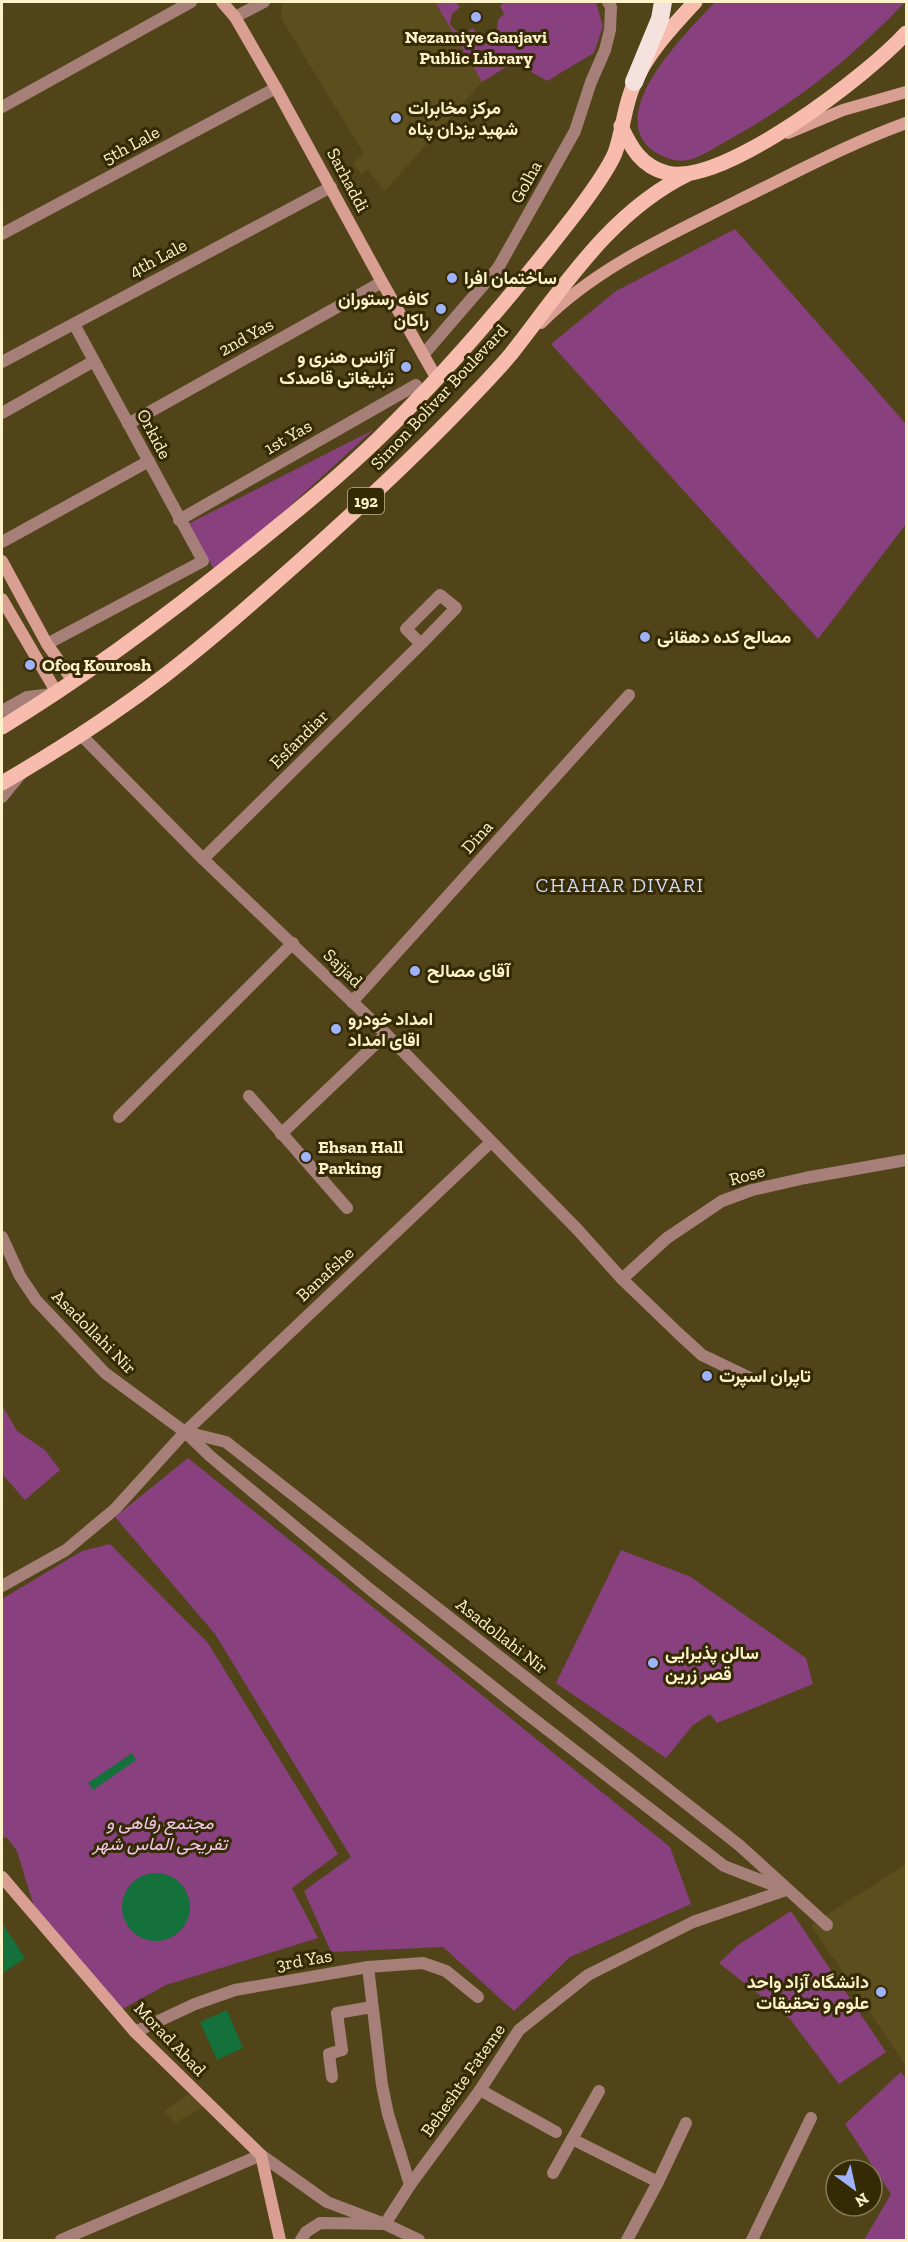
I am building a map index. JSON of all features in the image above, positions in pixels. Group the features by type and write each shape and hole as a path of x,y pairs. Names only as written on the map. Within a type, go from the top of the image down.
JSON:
{"highway":[{"path":"634,82 660,19 663,2"}],"main road":[{"name":"Simon Bolivar Boulevard","path":"2,727 57,693 202,587 314,498 380,438 437,379 481,331 576,212 614,153 634,82 663,39 695,2"},
{"name":"Simon Bolivar Boulevard","path":"2,783 80,734 163,677 229,624 404,465 509,356 552,300 611,230 635,207 672,182 725,161 759,144 810,112 855,80 906,33"},
{"path":"621,126 630,146 647,165 667,173 688,174"}],"street":[{"path":"2,107 191,2"},
{"name":"Sarhaddi","path":"222,2 235,17 276,88 437,379"},
{"path":"235,17 264,2"},
{"name":"Golha","path":"423,355 498,268 575,131 591,82 605,50 610,30 608,2"},
{"name":"5th Lale","path":"2,234 276,88"},
{"path":"759,144 843,110 906,92"},
{"path":"509,356 559,306 603,271 855,143 906,123"},
{"name":"4th Lale","path":"2,362 332,187"},
{"name":"2nd Yas","path":"128,424 382,282"},
{"name":"Orkide","path":"47,644 203,561 74,324"},
{"path":"2,413 94,361"},
{"name":"1st Yas","path":"179,520 416,385"},
{"path":"2,542 149,461"},
{"path":"2,561 47,644 73,681"},
{"path":"2,599 57,693 27,697 2,711"},
{"name":"Esfandiar","path":"203,859 421,644"},
{"name":"Dina","path":"352,1002 629,696"},
{"name":"Sajjad","path":"80,734 203,859 387,1034 577,1229 622,1279 702,1355 750,1378"},
{"path":"2,797 23,771"},
{"path":"119,1117 292,944"},
{"path":"281,1134 387,1034"},
{"path":"249,1096 346,1208"},
{"name":"Banafshe","path":"2,1587 66,1550 115,1509 185,1432 491,1142"},
{"name":"Rose","path":"622,1279 668,1238 722,1201 752,1190 805,1178 906,1160"},
{"name":"Asadollahi Nir","path":"2,1237 20,1276 50,1317 105,1373 185,1432 210,1456 391,1606 724,1866 786,1890"},
{"name":"Asadollahi Nir","path":"185,1432 226,1442 739,1845 826,1925"},
{"name":"Morad Abad","path":"2,1877 135,2032 261,2155"},
{"name":"Beheshte Fateme","path":"385,2224 410,2185 480,2090 519,2030 588,1975 693,1922 786,1890"},
{"name":"3rd Yas","path":"135,2032 195,2004 236,1990 368,1967 423,1964 446,1971 478,1997"},
{"path":"368,1967 384,2094 410,2185"},
{"path":"332,2077 329,2054 342,2050 337,2013 372,2007"},
{"path":"480,2090 556,2132"},
{"path":"553,2173 599,2091"},
{"path":"752,2241 811,2118"},
{"path":"627,2241 686,2123"},
{"path":"572,2139 658,2182"},
{"path":"261,2155 327,2202 385,2224 419,2241"},
{"path":"61,2241 261,2155"},
{"path":"261,2155 280,2241"},
{"path":"301,2241 306,2232 320,2223 385,2224"}],"shaded area":[{"name":"مرکز مخابرات شهید یزدان پناه","path":"287,2 435,2 482,82 384,192 368,169 361,174 353,163 364,154 281,18 282,4"},
{"path":"132,1753 136,1760 93,1790 88,1783"},
{"name":"دانشگاه آزاد واحد علوم و تحقیقات","path":"906,1864 906,2066 811,1925"},
{"path":"156,1873 169,1875 180,1883 188,1894 190,1907 188,1920 180,1931 169,1939 156,1941 143,1939 132,1931 124,1920 122,1907 124,1894 132,1883 143,1875"},
{"path":"2,1923 25,1958 2,1974"},
{"path":"227,2010 243,2048 217,2060 200,2022"},
{"path":"192,2092 206,2106 175,2123 164,2111"}],"green space":[{"path":"435,2 456,2 460,7 452,14 450,25 456,31 466,33 473,28 477,34 489,36 497,29 498,20 504,14 500,6 504,2 596,2 603,26 594,53 547,81 514,62 482,82"},
{"path":"715,2 905,2 845,60 778,110 699,156 684,161 669,159 651,149 639,133 638,114 644,93 671,51"},
{"path":"735,229 906,424 906,524 818,639 551,344 616,291"},
{"path":"373,430 256,537 215,571 188,524"},
{"path":"2,1405 17,1431 45,1450 60,1470 25,1500 2,1474"},
{"path":"188,1458 670,1847 691,1904 570,1957 514,2011 443,1947 331,1952 304,1891 351,1857 215,1634 115,1517"},
{"name":"مجتمع رفاهی و تفریحی الماس شهر","path":"110,1544 208,1643 338,1854 292,1888 318,1938 166,1985 117,2012 36,1913 17,1851 7,1838 2,1837 2,1599 82,1551"},
{"path":"621,1550 691,1577 806,1658 813,1684 717,1723 710,1714 693,1725 666,1758 556,1683"},
{"path":"791,1911 886,2052 839,2084 790,2019 719,1963 738,1945"},
{"path":"901,2072 906,2079 906,2240 864,2240 877,2218 884,2218 884,2206 891,2194 884,2183 884,2158 867,2158 845,2124"}],"place":[{"name":"Nezamiye Ganjavi Public Library","path":"476,17"},
{"name":"مرکز مخابرات شهید یزدان پناه","path":"396,118"},
{"name":"ساختمان افرا","path":"452,278"},
{"name":"کافه رستوران راکان","path":"441,309"},
{"name":"آژانس هنری و تبلیغاتی قاصدک","path":"406,367"},
{"name":"مصالح کده دهقانی","path":"645,637"},
{"name":"Ofoq Kourosh","path":"30,665"},
{"name":"آقای مصالح","path":"415,971"},
{"name":"امداد خودرو اقای امداد","path":"336,1029"},
{"name":"Ehsan Hall Parking","path":"306,1157"},
{"name":"تاپران اسپرت","path":"707,1376"},
{"name":"سالن پذیرایی قصر زرین","path":"653,1663"},
{"name":"دانشگاه آزاد واحد علوم و تحقیقات","path":"881,1992"}],"district":[{"name":"CHAHAR DIVARI","path":"620,885"}]}
